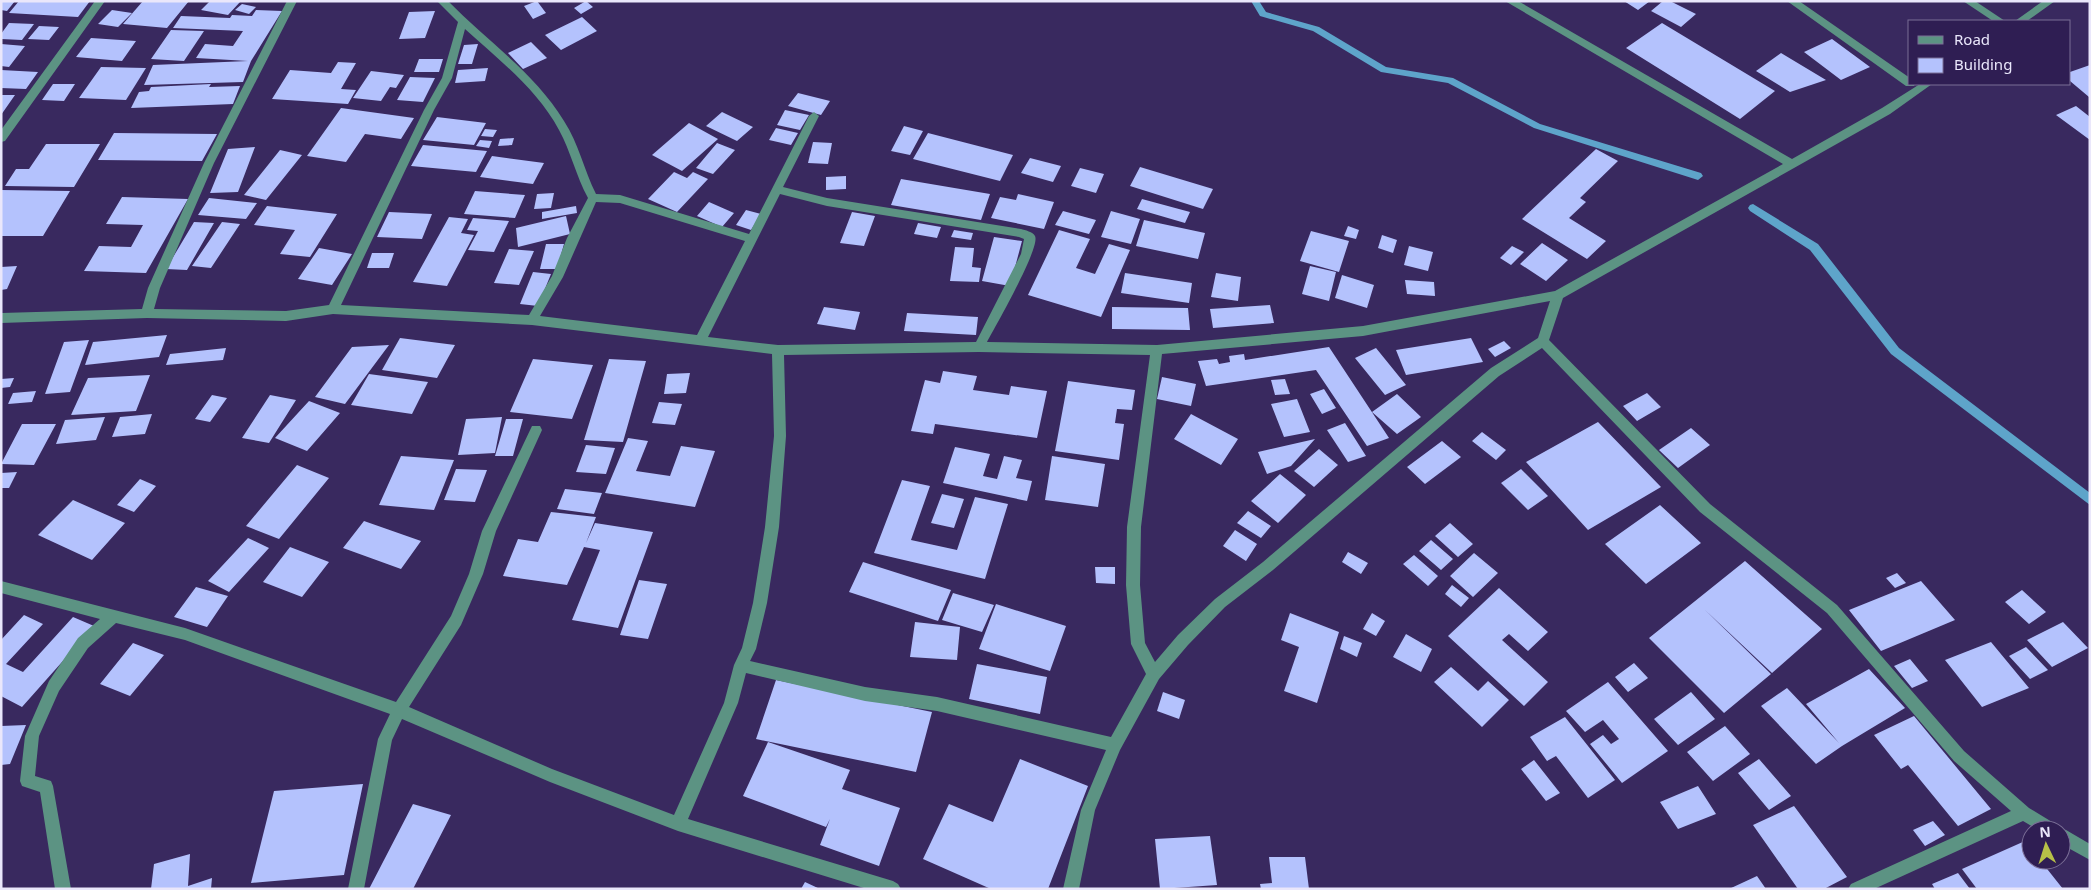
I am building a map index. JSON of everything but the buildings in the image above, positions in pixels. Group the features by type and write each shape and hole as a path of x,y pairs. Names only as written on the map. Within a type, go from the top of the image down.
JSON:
{"street":[{"path":"1,138 100,1"},
{"path":"147,314 154,288 209,163 292,1"},
{"path":"442,1 462,24 506,59 531,84 553,112 579,162 584,183 593,198"},
{"path":"1510,1 1792,164"},
{"path":"1792,1 1908,79"},
{"path":"1968,1 1998,20"},
{"path":"2022,20 2050,1"},
{"path":"334,309 429,110 447,78 462,24"},
{"path":"1,318 147,314 286,316 334,309 532,320 778,350 979,347 1157,350 1363,331 1558,295 1886,112 1917,85"},
{"path":"700,340 814,116"},
{"path":"778,190 827,202 1021,233 1030,237 1027,254 979,347"},
{"path":"593,198 620,199 752,238"},
{"path":"532,320 557,277 573,238 593,198"},
{"path":"1071,889 1088,810 1115,745 1154,674 1183,640 1220,604 1276,560 1495,372 1543,341 1558,295"},
{"path":"1543,341 1705,508 1832,609 1959,756 2024,812 2036,820"},
{"path":"678,824 731,703 741,665 750,649 760,602 772,527 780,436 778,350"},
{"path":"1154,674 1138,644 1133,585 1134,527 1157,350"},
{"path":"356,889 384,739 399,710 456,620 476,574 489,530 536,430"},
{"path":"1,587 112,617 185,634 399,710 550,775 678,824 893,889"},
{"path":"63,889 46,786 27,781 32,736 54,686 83,644 112,617"},
{"path":"741,665 865,694 938,704 1115,745"},
{"path":"1856,889 2024,812"},
{"path":"2071,841 2090,853"}],"waterway":[{"path":"1255,1 1263,14 1316,29 1384,70 1450,80 1537,126 1698,176"},
{"path":"1753,208 1814,247 1895,351 2090,500"}]}
